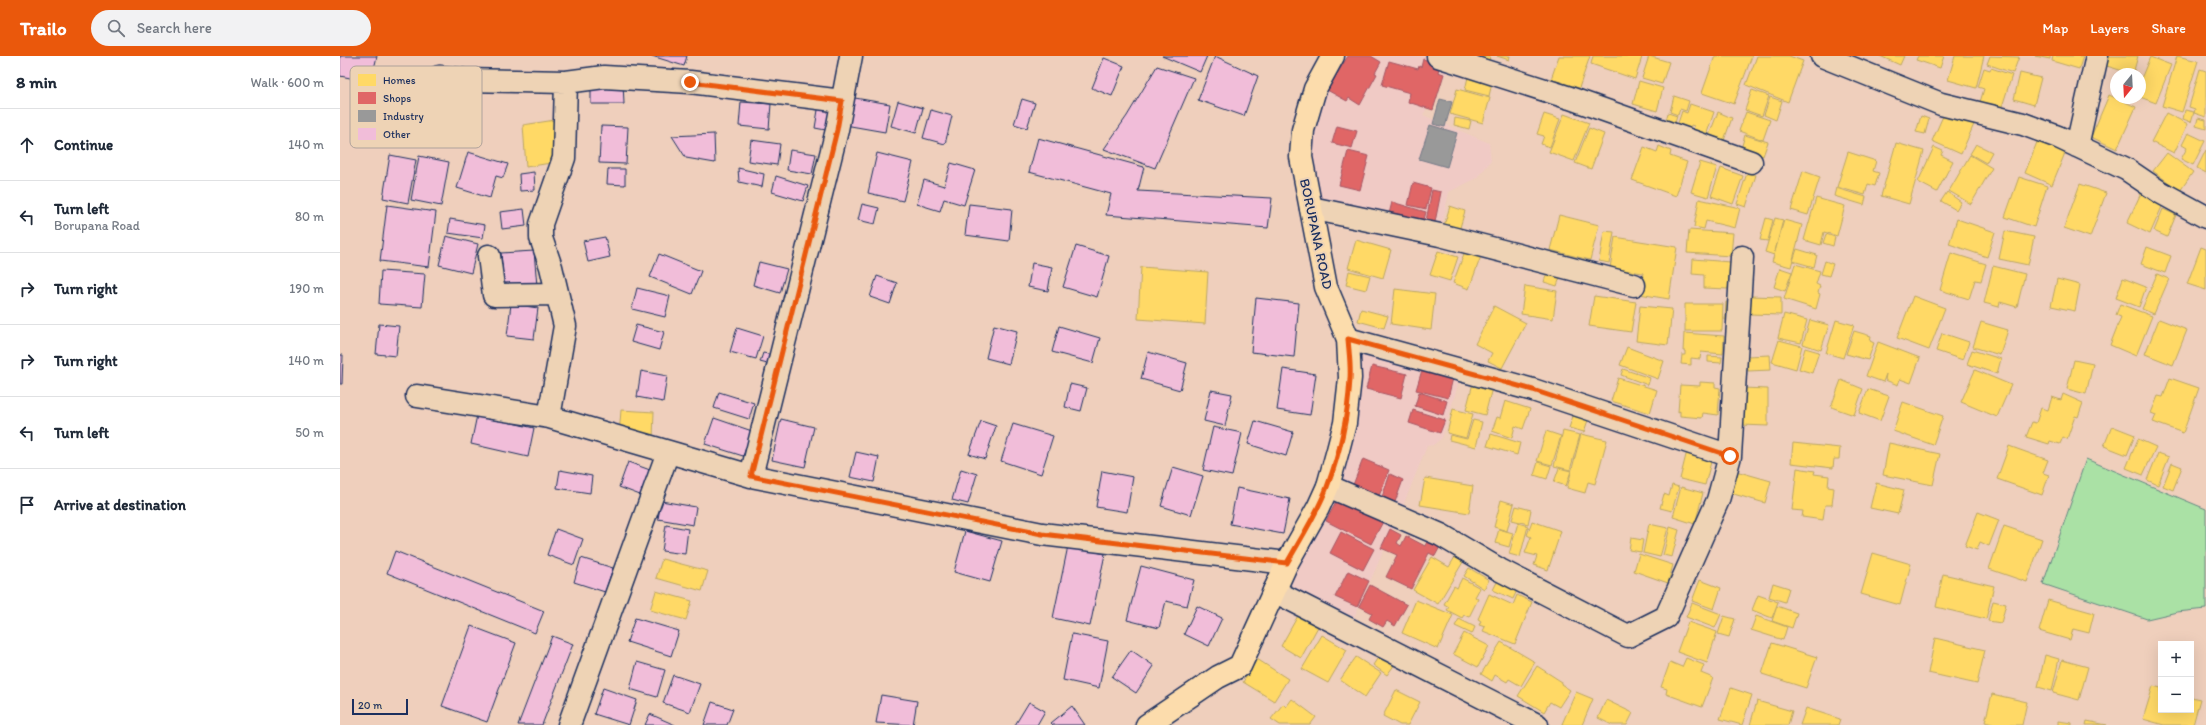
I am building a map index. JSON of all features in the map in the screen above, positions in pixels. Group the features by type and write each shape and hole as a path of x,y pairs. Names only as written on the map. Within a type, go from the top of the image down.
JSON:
{"main road":[{"name":"BORUPANA ROAD","path":"1147,725 1218,677 1240,666 1287,563 1318,508 1328,486 1345,423 1350,378 1348,339 1326,287 1311,208 1303,176 1301,157 1303,130 1315,89 1333,56"}],"street":[{"path":"751,476 837,130 851,56"},
{"path":"1438,56 1570,98 1751,162"},
{"path":"1822,56 1941,104 2023,124 2077,146 2126,169 2160,192 2206,217"},
{"path":"2077,146 2097,56"},
{"path":"482,80 566,82 604,77 690,82 842,101"},
{"path":"549,417 565,326 542,238 542,224 564,158 566,82"},
{"path":"1311,208 1440,235 1634,285"},
{"path":"489,256 494,295 557,294"},
{"path":"1328,486 1441,535 1500,570 1628,636 1666,617 1718,500 1730,456 1742,257"},
{"path":"1348,339 1533,390 1730,456"},
{"path":"417,396 549,417 751,476 1042,534 1287,563"},
{"path":"569,725 668,452"},
{"path":"1274,591 1537,725"}],"shaded area":[{"path":"1333,56 1456,56 1423,115 1489,143 1491,161 1477,178 1449,192 1440,235 1311,208 1301,157"},
{"path":"1348,339 1462,371 1442,438 1433,445 1427,446 1399,516 1349,629 1274,591 1328,486"}],"green space":[{"path":"2086,459 2206,509 2206,609 2177,612 2147,619 2043,584"}],"building: Homes":[{"path":"1472,56 1490,56 1489,61"},
{"path":"1497,56 1510,56 1509,60"},
{"path":"1559,56 1590,56 1579,88 1551,79"},
{"path":"1593,56 1642,57 1635,79 1591,64"},
{"path":"1649,56 1669,62 1662,84 1642,78"},
{"path":"1715,56 1752,56 1734,104 1702,93"},
{"path":"1757,56 1789,56 1803,61 1788,102 1746,85"},
{"path":"1880,56 1904,56 1900,65"},
{"path":"1918,56 1944,56 1940,68 1916,60"},
{"path":"1955,56 1984,56 1976,88 1948,80"},
{"path":"1990,56 2019,57 2013,73 1987,64"},
{"path":"2035,56 2050,56 2050,59"},
{"path":"2053,56 2083,56 2079,69 2052,61"},
{"path":"2103,56 2138,56 2135,68 2113,68 2100,64"},
{"path":"2177,56 2198,61 2182,112 2162,106"},
{"path":"2150,57 2171,65 2156,103 2146,99 2145,68"},
{"path":"1984,68 1990,70 1991,68 2012,75 2001,110 1980,102 1984,89 1978,87"},
{"path":"2200,69 2206,71 2206,117 2194,113 2195,109 2189,107"},
{"path":"2020,73 2041,78 2034,105 2014,99"},
{"path":"1468,77 1492,83 1489,96 1465,90"},
{"path":"1639,81 1663,88 1657,111 1633,104"},
{"path":"1457,89 1490,98 1483,123 1450,114"},
{"path":"1752,90 1769,96 1762,116 1745,110"},
{"path":"2109,95 2110,104 2129,104 2136,107 2117,149 2091,137"},
{"path":"1674,96 1689,101 1686,111 1680,109 1678,115 1670,112"},
{"path":"1770,97 1782,101 1776,120 1764,115"},
{"path":"1690,104 1714,112 1706,136 1692,132 1694,126 1691,125 1689,133 1676,129 1682,111 1687,113"},
{"path":"2185,110 2194,112 2191,122 2183,119"},
{"path":"1718,112 1732,118 1723,143 1708,138"},
{"path":"1746,112 1770,120 1763,140 1739,131"},
{"path":"1952,112 1975,122 1961,154 1932,141 1943,116 1950,119"},
{"path":"1668,113 1677,116 1674,127 1665,124"},
{"path":"2166,113 2188,124 2174,153 2151,142"},
{"path":"1544,114 1560,119 1550,147 1541,144 1544,136 1537,134"},
{"path":"1564,114 1589,123 1574,161 1549,152"},
{"path":"1921,116 1929,119 1925,134 1916,132"},
{"path":"1455,118 1471,121 1469,129 1454,125"},
{"path":"2198,118 2206,120 2206,129 2196,126"},
{"path":"555,120 557,162 526,167 523,125"},
{"path":"1589,128 1604,134 1591,169 1575,163"},
{"path":"2188,133 2205,141 2193,165 2181,159 2187,148 2182,145"},
{"path":"1745,135 1768,142 1763,156 1741,149"},
{"path":"2039,137 2067,148 2052,185 2025,173"},
{"path":"1896,143 1924,151 1909,204 1881,196"},
{"path":"1976,144 1992,152 1986,163 1970,154"},
{"path":"1659,146 1671,151 1670,156 1687,162 1676,196 1632,180 1644,147 1657,152"},
{"path":"1934,147 1943,151 1941,155 1953,161 1937,192 1918,182"},
{"path":"2206,150 2206,173 2197,168"},
{"path":"1848,152 1876,161 1873,171 1879,173 1875,186 1868,184 1865,195 1837,187"},
{"path":"2167,153 2193,172 2180,191 2153,171"},
{"path":"1970,155 1992,168 1971,204 1949,191"},
{"path":"1700,162 1717,167 1708,197 1691,192"},
{"path":"1721,168 1743,176 1733,204 1711,196"},
{"path":"1803,171 1820,177 1808,215 1791,210"},
{"path":"1747,173 1756,175 1746,207 1737,204"},
{"path":"2019,177 2047,186 2034,227 2005,217"},
{"path":"2080,184 2106,193 2090,237 2064,228"},
{"path":"1836,188 1866,197 1864,205 1834,196"},
{"path":"2142,191 2164,202 2150,234 2127,223"},
{"path":"1947,192 1961,202 1956,210 1941,201"},
{"path":"1816,198 1845,206 1837,236 1824,232 1821,245 1804,240"},
{"path":"1699,199 1740,208 1735,228 1706,221 1704,229 1694,227"},
{"path":"1450,206 1465,211 1458,234 1443,229"},
{"path":"2163,209 2176,215 2167,237 2154,231"},
{"path":"1559,215 1599,225 1590,260 1550,250"},
{"path":"1766,218 1773,220 1768,241 1760,240"},
{"path":"1775,218 1783,220 1774,255 1765,252"},
{"path":"1957,219 1995,232 1987,257 1949,244"},
{"path":"1784,220 1802,225 1791,267 1772,262"},
{"path":"1689,230 1733,233 1731,256 1687,253"},
{"path":"1604,231 1614,232 1609,263 1599,261"},
{"path":"2005,231 2034,237 2028,265 1999,259"},
{"path":"1826,234 1835,237 1833,246 1823,243"},
{"path":"1615,237 1677,247 1669,299 1639,294 1643,273 1610,268"},
{"path":"1356,240 1391,250 1383,278 1348,268"},
{"path":"2147,247 2171,256 2165,273 2141,264"},
{"path":"2201,247 2206,249 2206,290 2187,284"},
{"path":"1797,249 1817,255 1814,267 1793,261"},
{"path":"1438,251 1458,257 1450,281 1430,275"},
{"path":"1465,251 1481,256 1469,289 1453,283"},
{"path":"1951,253 1986,264 1981,281 1975,280 1969,299 1940,290"},
{"path":"1693,259 1730,262 1728,289 1704,288 1704,275 1692,274"},
{"path":"1825,261 1833,264 1829,276 1821,274"},
{"path":"1795,264 1820,271 1816,284 1820,286 1818,293 1820,294 1816,309 1784,299"},
{"path":"1993,266 2025,274 2017,307 2000,302 1999,307 1984,303"},
{"path":"1141,267 1208,272 1205,324 1138,319"},
{"path":"1780,268 1792,272 1785,291 1774,287"},
{"path":"1349,271 1370,276 1366,290 1346,285"},
{"path":"1547,272 1560,277 1557,286 1544,282"},
{"path":"2157,274 2169,279 2154,314 2142,309"},
{"path":"2123,278 2146,287 2139,307 2116,298"},
{"path":"2057,279 2080,285 2075,311 2051,306"},
{"path":"1525,286 1557,291 1553,319 1521,314"},
{"path":"1395,289 1435,294 1431,330 1391,324"},
{"path":"1594,296 1636,302 1631,332 1589,326"},
{"path":"1750,296 1781,297 1781,315 1750,314"},
{"path":"1913,296 1945,308 1929,350 1897,338"},
{"path":"1726,302 1736,302 1734,320 1725,320"},
{"path":"1685,304 1723,304 1722,331 1685,331"},
{"path":"2120,304 2152,316 2136,356 2110,345 2121,317 2116,315"},
{"path":"1494,306 1526,323 1502,368 1488,361 1492,353 1475,344"},
{"path":"1640,306 1672,309 1668,345 1636,341"},
{"path":"1361,309 1388,316 1384,328 1358,321"},
{"path":"1784,314 1807,320 1801,343 1778,338"},
{"path":"2159,319 2187,330 2173,365 2145,354"},
{"path":"1810,320 1829,325 1821,350 1803,344"},
{"path":"1836,320 1854,325 1843,358 1826,353"},
{"path":"1981,322 2008,330 2000,355 1973,347"},
{"path":"1854,331 1871,336 1870,341 1874,343 1868,360 1846,354"},
{"path":"1684,333 1724,336 1723,354 1701,352 1700,359 1691,358 1691,365 1681,364 1682,355 1685,355 1685,351 1683,351"},
{"path":"1942,333 1969,342 1963,360 1936,351"},
{"path":"1779,340 1802,346 1796,369 1772,362"},
{"path":"1878,342 1920,358 1911,383 1900,379 1898,385 1885,380 1886,374 1883,382 1866,376"},
{"path":"1627,347 1664,361 1658,379 1620,365"},
{"path":"1805,348 1819,352 1812,373 1799,369"},
{"path":"1972,350 2001,359 1997,374 1967,364"},
{"path":"1770,355 1771,370 1748,371 1747,356"},
{"path":"1708,356 1722,357 1721,363 1708,362"},
{"path":"2074,360 2093,364 2086,394 2067,389"},
{"path":"1623,369 1650,378 1648,385 1621,375"},
{"path":"1975,370 2011,385 1997,417 1961,402"},
{"path":"1618,378 1657,390 1650,413 1611,401"},
{"path":"2170,378 2199,388 2183,433 2153,422 2156,415 2151,413 2158,396 2163,397"},
{"path":"1841,380 1863,389 1854,415 1831,407"},
{"path":"1700,382 1715,383 1715,387 1720,388 1718,415 1703,413 1702,418 1680,416 1680,411 1678,412 1680,385 1700,386"},
{"path":"1473,383 1492,388 1485,415 1466,410"},
{"path":"1742,388 1768,389 1768,426 1741,425"},
{"path":"1868,389 1889,396 1880,421 1859,413"},
{"path":"2063,394 2083,403 2078,417 2075,416 2067,439 2063,437 2060,444 2050,441 2049,444 2026,437 2032,422 2036,423 2041,408 2048,410 2052,397 2061,400"},
{"path":"1505,401 1530,409 1523,429 1515,426 1512,438 1492,431 1497,417 1500,418"},
{"path":"1903,402 1943,416 1933,445 1893,431"},
{"path":"1453,409 1473,414 1466,438 1447,433"},
{"path":"621,410 654,412 653,438 619,436"},
{"path":"1573,416 1588,420 1584,432 1569,428"},
{"path":"1473,420 1482,422 1476,447 1449,440 1450,435 1467,439"},
{"path":"2112,426 2135,435 2127,455 2104,446"},
{"path":"1546,431 1561,436 1552,465 1537,461"},
{"path":"1563,431 1580,435 1570,470 1554,466"},
{"path":"1491,434 1520,443 1517,455 1487,446"},
{"path":"1581,434 1607,440 1595,484 1588,482 1585,493 1567,488"},
{"path":"2138,439 2156,447 2143,475 2126,468"},
{"path":"1793,443 1840,448 1839,459 1834,459 1833,468 1791,463"},
{"path":"1889,443 1940,454 1933,485 1883,475"},
{"path":"2009,446 2048,460 2043,473 2049,475 2042,495 1997,479"},
{"path":"1687,451 1712,458 1705,485 1680,479"},
{"path":"2158,453 2169,457 2158,485 2147,480"},
{"path":"1538,462 1551,466 1547,479 1534,475"},
{"path":"2172,463 2182,467 2173,490 2163,486"},
{"path":"1559,468 1571,471 1566,486 1554,482"},
{"path":"1797,468 1815,471 1814,474 1829,476 1828,487 1834,488 1832,505 1825,505 1823,520 1802,517 1803,511 1792,510"},
{"path":"1736,471 1771,481 1765,503 1730,493"},
{"path":"1425,478 1473,486 1469,513 1420,505"},
{"path":"1876,483 1904,490 1898,514 1870,508"},
{"path":"1672,485 1679,487 1672,511 1660,508 1664,494 1669,496"},
{"path":"1681,487 1703,493 1695,524 1673,517"},
{"path":"1501,500 1514,504 1507,531 1494,527"},
{"path":"1516,506 1531,510 1528,524 1512,520"},
{"path":"1978,512 1999,520 1989,546 1980,542 1977,550 1965,546"},
{"path":"1532,521 1561,531 1548,570 1534,565 1537,556 1525,553 1531,537 1527,535"},
{"path":"1518,523 1528,526 1520,557 1509,554"},
{"path":"1649,524 1668,528 1660,557 1643,553"},
{"path":"2004,526 2042,539 2027,582 1989,569"},
{"path":"1670,527 1679,530 1672,557 1663,555"},
{"path":"1499,529 1513,533 1509,547 1495,543"},
{"path":"1631,538 1643,540 1641,552 1629,550"},
{"path":"1873,553 1911,564 1900,605 1861,594"},
{"path":"1639,554 1673,565 1668,583 1634,571"},
{"path":"1432,557 1449,567 1455,557 1463,562 1438,604 1413,590"},
{"path":"662,559 708,571 702,591 656,578"},
{"path":"1469,568 1489,580 1484,589 1464,576"},
{"path":"1943,574 1994,586 1986,619 1936,607"},
{"path":"1462,578 1480,588 1475,597 1478,599 1469,617 1464,615 1462,618 1447,610 1449,607 1444,604 1454,586 1457,588"},
{"path":"1499,578 1519,586 1513,599 1493,590"},
{"path":"1700,580 1721,588 1714,609 1692,601"},
{"path":"1773,583 1789,588 1785,602 1769,597"},
{"path":"656,591 692,601 686,620 650,610"},
{"path":"1489,594 1513,605 1517,595 1532,602 1515,644 1483,631 1485,627 1479,625 1481,621 1478,619"},
{"path":"1758,595 1778,602 1772,618 1752,610"},
{"path":"1416,600 1453,615 1438,649 1402,633"},
{"path":"2048,600 2094,613 2089,633 2073,629 2070,640 2039,631"},
{"path":"1993,601 2006,604 2001,623 1988,621"},
{"path":"1692,603 1721,614 1715,628 1686,617"},
{"path":"1777,606 1797,613 1792,628 1772,621"},
{"path":"1300,612 1320,623 1301,658 1281,646"},
{"path":"1724,616 1735,619 1729,637 1718,634"},
{"path":"1756,616 1787,627 1783,640 1751,630"},
{"path":"1459,619 1475,627 1472,634 1455,626"},
{"path":"1688,622 1717,632 1707,663 1677,652"},
{"path":"1464,633 1489,646 1478,667 1453,654"},
{"path":"1322,635 1347,650 1328,683 1302,669"},
{"path":"1935,638 1985,650 1977,684 1928,673"},
{"path":"1501,642 1535,662 1521,686 1509,679 1507,682 1495,675 1492,681 1481,674"},
{"path":"1772,643 1817,657 1806,688 1762,674"},
{"path":"1383,650 1398,660 1387,675 1373,665"},
{"path":"2045,655 2059,659 2052,691 2038,687"},
{"path":"1356,657 1381,673 1365,697 1340,680"},
{"path":"1686,658 1704,665 1701,673 1713,678 1702,707 1666,694 1667,689 1661,687 1670,662 1682,667"},
{"path":"1257,659 1288,679 1274,701 1243,682"},
{"path":"2062,660 2088,667 2079,700 2053,693"},
{"path":"1537,666 1562,682 1561,684 1570,690 1559,707 1550,702 1544,712 1518,696"},
{"path":"2153,686 2158,687 2158,713 2194,713 2194,698 2200,699 2193,725 2164,725 2143,719"},
{"path":"1731,688 1752,695 1742,725 1720,719"},
{"path":"1396,690 1420,702 1408,725 1400,725 1383,716"},
{"path":"1576,692 1593,699 1582,725 1564,725 1562,724"},
{"path":"1992,694 2027,702 2022,725 1996,725 1985,722"},
{"path":"1292,699 1316,717 1310,725 1280,725 1271,719 1283,704 1286,707"},
{"path":"1606,700 1633,713 1627,725 1612,725 1598,718"},
{"path":"1757,701 1792,711 1788,725 1750,725"},
{"path":"1806,708 1840,719 1838,725 1800,725"},
{"path":"2058,721 2072,723 2072,725 2058,725"},
{"path":"2087,721 2107,725 2086,725"}],"building: Shops":[{"path":"1348,56 1371,56 1381,62 1375,73 1377,74 1360,105 1349,98 1347,101 1327,90"},
{"path":"1423,59 1440,64 1438,72 1444,74 1433,110 1408,102 1410,93 1382,85 1389,61 1418,69 1419,66 1421,67"},
{"path":"1337,126 1357,131 1352,148 1332,143"},
{"path":"1348,151 1369,156 1360,190 1339,185"},
{"path":"1413,183 1431,188 1426,209 1408,205"},
{"path":"1432,190 1441,192 1435,222 1426,221"},
{"path":"1392,202 1426,212 1423,223 1389,214"},
{"path":"1372,366 1407,374 1401,398 1366,389"},
{"path":"1422,370 1453,378 1448,398 1416,390"},
{"path":"1419,392 1447,401 1443,415 1415,406"},
{"path":"1413,410 1445,420 1440,433 1409,423"},
{"path":"1363,459 1389,470 1379,496 1353,485"},
{"path":"1390,474 1403,480 1395,502 1382,497"},
{"path":"1340,495 1385,518 1371,544 1326,521"},
{"path":"1390,529 1401,535 1397,543 1401,546 1406,536 1425,546 1429,537 1442,543 1435,556 1429,553 1411,589 1386,577 1397,555 1381,548"},
{"path":"1341,532 1374,549 1363,570 1330,553"},
{"path":"1348,571 1369,581 1357,607 1335,597"},
{"path":"1370,585 1407,605 1395,626 1387,621 1383,627 1369,619 1372,613 1359,606"}],"building: Industry":[{"path":"1440,99 1452,102 1445,127 1433,124"},
{"path":"1430,125 1457,133 1447,167 1419,159"}],"building: Other":[{"path":"340,56 377,56 375,66 350,66 350,78 340,76"},
{"path":"652,56 687,56 684,66"},
{"path":"1162,56 1207,56 1200,72"},
{"path":"1215,56 1258,76 1244,116 1198,100"},
{"path":"1104,58 1124,66 1112,96 1092,88"},
{"path":"1157,66 1194,78 1155,168 1104,149 1127,116"},
{"path":"623,82 624,104 591,104 591,83"},
{"path":"849,97 890,104 885,132 845,125"},
{"path":"1022,99 1035,103 1027,128 1014,124"},
{"path":"898,101 923,108 916,133 891,126"},
{"path":"741,102 771,104 769,129 739,126"},
{"path":"819,104 834,107 831,131 815,128"},
{"path":"931,110 952,116 945,144 923,138"},
{"path":"601,126 628,127 626,164 599,163"},
{"path":"714,134 715,163 686,158 672,136"},
{"path":"1038,138 1144,167 1138,191 1272,198 1268,228 1106,215 1111,194 1029,172"},
{"path":"751,140 780,144 777,165 748,161"},
{"path":"790,150 816,154 812,174 787,170"},
{"path":"468,152 508,164 503,178 496,176 490,198 457,188"},
{"path":"877,153 913,162 903,201 868,193"},
{"path":"390,155 416,160 408,203 383,198"},
{"path":"419,156 449,162 441,206 411,200"},
{"path":"951,163 975,170 964,205 944,199 940,211 917,204 924,180 944,186"},
{"path":"738,168 764,174 762,187 739,182"},
{"path":"608,169 625,169 625,185 607,184"},
{"path":"534,172 535,190 520,191 519,174"},
{"path":"776,176 808,186 803,201 772,192"},
{"path":"862,204 879,208 875,224 858,220"},
{"path":"969,204 1012,209 1009,241 965,235"},
{"path":"387,205 436,212 429,267 380,261"},
{"path":"524,209 526,226 502,229 500,212"},
{"path":"450,219 485,225 483,238 448,233"},
{"path":"446,236 478,244 471,273 439,265"},
{"path":"605,237 610,257 588,262 583,241"},
{"path":"1076,246 1109,256 1097,297 1063,287"},
{"path":"534,251 537,286 504,288 501,253"},
{"path":"659,254 701,271 692,294 650,277"},
{"path":"759,262 787,269 780,293 753,285"},
{"path":"1032,263 1052,267 1048,291 1028,287"},
{"path":"381,271 425,274 422,307 379,304"},
{"path":"877,276 897,283 890,304 870,297"},
{"path":"637,288 670,296 665,317 632,309"},
{"path":"1256,298 1299,303 1294,357 1251,352"},
{"path":"511,304 538,308 534,339 507,336"},
{"path":"379,324 399,326 396,356 376,354"},
{"path":"636,325 664,332 659,350 631,342"},
{"path":"994,325 1017,331 1009,364 986,358"},
{"path":"1059,326 1100,338 1093,363 1052,352"},
{"path":"737,328 763,336 756,359 730,352"},
{"path":"1148,352 1187,363 1180,390 1141,379"},
{"path":"763,353 773,355 771,365 760,362"},
{"path":"340,355 343,355 342,384 340,384"},
{"path":"1283,369 1316,374 1310,415 1277,410"},
{"path":"641,371 667,376 663,402 637,397"},
{"path":"1070,384 1087,388 1081,411 1065,407"},
{"path":"1211,390 1232,394 1225,426 1204,421"},
{"path":"719,392 754,403 749,419 714,408"},
{"path":"477,415 534,428 528,457 471,444"},
{"path":"714,418 752,431 743,456 705,444"},
{"path":"781,419 814,427 805,467 772,460"},
{"path":"981,421 996,426 985,459 969,454"},
{"path":"1255,421 1293,432 1286,456 1248,444"},
{"path":"1013,424 1053,436 1041,474 1001,461"},
{"path":"1213,427 1242,433 1232,476 1203,470"},
{"path":"856,452 879,457 874,482 850,477"},
{"path":"628,462 650,470 640,495 619,487"},
{"path":"1173,467 1203,476 1191,515 1161,506"},
{"path":"961,469 977,474 968,504 952,500"},
{"path":"560,470 592,476 590,493 557,488"},
{"path":"1102,471 1133,477 1127,512 1096,507"},
{"path":"1237,488 1290,499 1283,534 1230,524"},
{"path":"661,501 696,507 693,525 658,519"},
{"path":"666,525 688,529 685,554 662,551"},
{"path":"556,529 583,539 574,565 547,555"},
{"path":"965,531 1002,541 990,582 954,572"},
{"path":"1068,546 1105,554 1090,626 1053,618"},
{"path":"395,551 544,611 535,633 387,573"},
{"path":"581,558 613,568 605,592 574,582"},
{"path":"1141,566 1194,580 1187,606 1166,601 1159,628 1127,620"},
{"path":"1197,606 1222,618 1209,646 1184,634"},
{"path":"635,618 679,631 671,656 627,642"},
{"path":"471,626 516,643 487,722 442,706"},
{"path":"1072,634 1108,641 1099,688 1063,680"},
{"path":"552,636 573,644 542,725 518,725"},
{"path":"1131,650 1154,666 1136,693 1112,677"},
{"path":"637,662 665,670 657,697 630,689"},
{"path":"673,675 700,684 690,712 663,703"},
{"path":"603,688 637,700 629,725 594,714"},
{"path":"881,695 917,701 913,725 876,723"},
{"path":"712,702 733,709 727,725 704,725"},
{"path":"1029,702 1045,711 1037,725 1015,725"},
{"path":"1072,706 1085,725 1053,725 1051,723"},
{"path":"650,714 675,725 645,725"}],"route":[{"path":"690,82 842,101 837,130 751,476 1042,534 1287,563 1318,508 1328,486 1338,450 1345,423 1350,378 1348,339 1533,390 1730,456"}]}
